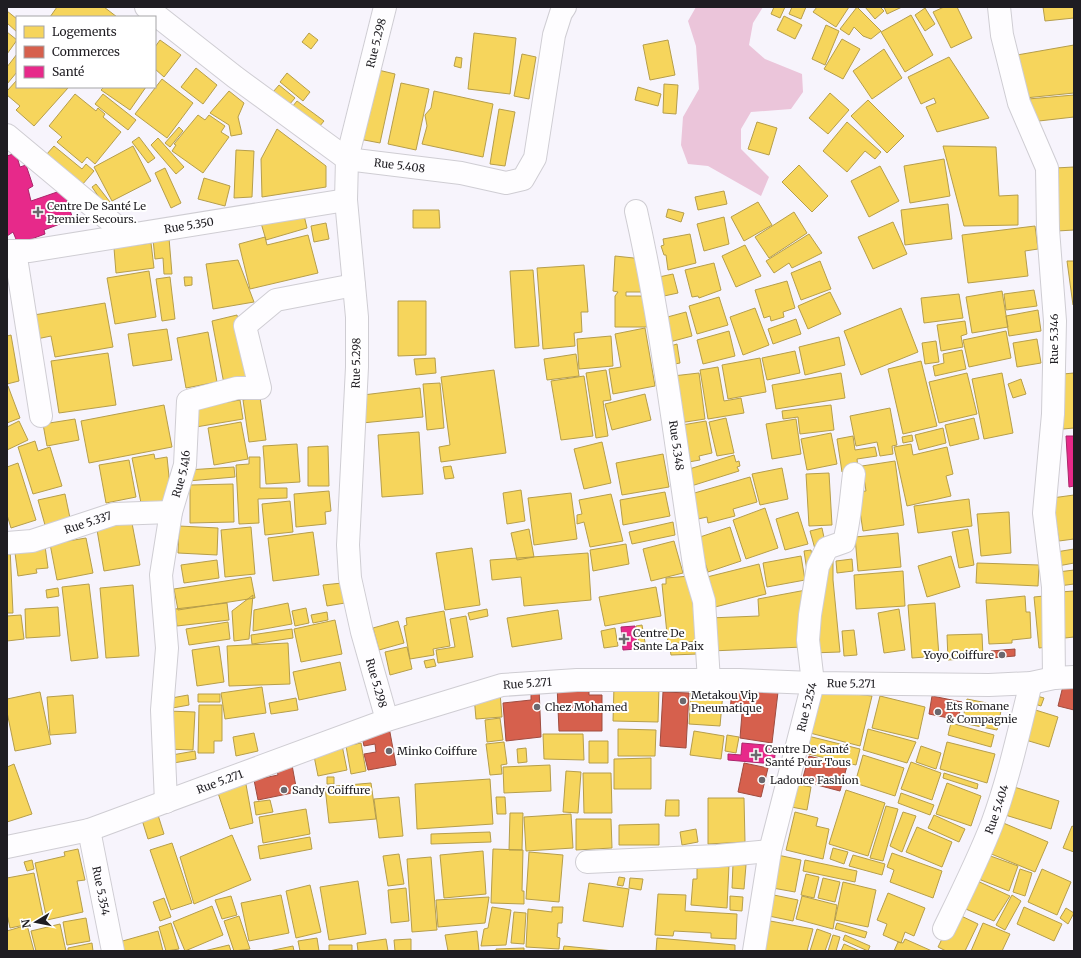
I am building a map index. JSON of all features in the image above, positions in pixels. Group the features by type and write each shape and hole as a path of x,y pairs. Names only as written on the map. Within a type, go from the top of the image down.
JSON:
{"street":[{"name":"Rue 5.408","path":"146,7 235,77 347,159 461,173 506,183 523,179 535,158 554,35 561,13 565,7"},
{"name":"Rue 5.298","path":"385,7 347,159 346,200 357,317 348,545 350,578 362,632 387,720"},
{"name":"Rue 5.346","path":"999,7 1002,35 1019,103 1047,168 1048,229 1055,321 1053,414 1044,513 1064,678"},
{"path":"7,135 128,235"},
{"name":"Rue 5.350","path":"11,251 30,251 346,200"},
{"name":"Rue 5.348","path":"636,211 664,358 695,571 704,601 709,680"},
{"path":"11,251 41,416"},
{"name":"Rue 5.416","path":"166,802 162,710 167,648 161,574 171,512 185,465 188,401 237,388 260,388 246,326 276,300 354,286"},
{"name":"Rue 5.254","path":"754,951 770,851 813,683 808,640 810,615 818,566 827,548 844,542 849,524 849,508 854,474"},
{"name":"Rue 5.337","path":"7,543 32,541 114,514 171,512"},
{"name":"Rue 5.271","path":"7,847 89,830 387,720 502,685 577,680 709,680 989,685 1031,683 1064,678"},
{"name":"Rue 5.404","path":"944,929 992,822 1010,769 1031,683"},
{"name":"Rue 5.354","path":"89,830 113,951"},
{"path":"587,862 717,856 770,851"}],"shaded area":[{"path":"696,7 763,7 753,23 749,45 765,59 802,74 803,92 791,109 751,112 741,129 741,149 769,177 761,196 708,166 688,164 681,145 683,117 699,89 696,46 688,21"}],"building: Logements":[{"path":"57,7 104,7 116,16 51,16"},
{"path":"774,7 785,7 780,18 771,14"},
{"path":"792,7 806,7 801,19 789,14"},
{"path":"817,7 849,7 836,27 813,12"},
{"path":"857,7 881,31 871,39 863,36 854,27 849,35 840,29"},
{"path":"865,7 880,7 884,11 875,19"},
{"path":"884,7 902,7 887,14"},
{"path":"944,7 957,7 972,38 951,48 933,12"},
{"path":"1043,7 1074,7 1074,18 1045,21"},
{"path":"925,8 935,24 925,31 915,15"},
{"path":"7,11 16,18 16,31 7,23"},
{"path":"911,15 933,55 905,72 881,32"},
{"path":"784,16 802,25 795,39 777,30"},
{"path":"826,25 839,31 825,65 812,59"},
{"path":"7,32 16,39 16,41 7,54"},
{"path":"309,33 318,40 311,49 302,42"},
{"path":"474,33 516,38 510,94 468,89"},
{"path":"842,39 860,49 843,79 824,69"},
{"path":"160,40 181,55 164,77 156,70 156,46"},
{"path":"668,40 675,75 650,80 643,45"},
{"path":"1074,45 1074,93 1025,98 1017,55"},
{"path":"884,49 902,78 872,99 853,71"},
{"path":"522,54 536,57 529,99 514,96"},
{"path":"16,55 16,73 7,84 7,67"},
{"path":"456,57 462,58 461,68 454,66"},
{"path":"949,57 989,118 937,132 926,107 936,103 934,98 921,104 908,77"},
{"path":"196,68 217,85 203,104 181,87"},
{"path":"374,69 395,74 380,143 359,139"},
{"path":"287,73 310,92 303,101 280,82"},
{"path":"162,79 193,103 167,138 135,114"},
{"path":"16,81 16,88 68,88 34,126 16,110 20,106 7,95 7,91"},
{"path":"401,83 429,89 416,150 388,144"},
{"path":"664,84 678,85 676,114 663,113"},
{"path":"279,85 295,98 289,105 273,92"},
{"path":"638,87 661,94 658,106 635,100"},
{"path":"103,88 145,88 130,110 101,90"},
{"path":"229,91 244,103 238,117 242,134 231,136 229,125 210,113"},
{"path":"434,91 493,104 483,157 422,144 427,126 425,115 431,108"},
{"path":"830,93 849,110 828,134 809,118"},
{"path":"75,94 96,111 98,108 105,114 103,117 121,132 95,164 87,157 82,163 57,142 62,137 49,126"},
{"path":"103,94 136,120 128,130 95,104"},
{"path":"1074,95 1074,117 1030,122 1028,99"},
{"path":"868,100 904,136 887,153 851,116"},
{"path":"297,101 324,121 319,127 292,107"},
{"path":"499,109 515,112 505,166 490,164"},
{"path":"198,115 205,120 209,115 225,126 221,132 229,137 203,173 172,151 176,145 174,144"},
{"path":"757,122 777,128 769,155 748,149"},
{"path":"847,122 881,152 875,159 865,151 847,172 823,151"},
{"path":"179,127 183,131 170,147 165,143"},
{"path":"277,129 326,166 326,187 262,197 261,159"},
{"path":"139,137 155,158 148,163 132,142"},
{"path":"158,138 184,167 176,174 151,145"},
{"path":"54,146 82,169 86,164 94,171 82,185 46,155"},
{"path":"133,146 151,181 112,201 94,167"},
{"path":"943,146 996,147 999,196 1018,195 1018,225 964,226"},
{"path":"236,150 254,151 252,197 234,198"},
{"path":"944,159 950,196 910,203 904,166"},
{"path":"799,165 828,196 812,212 782,182"},
{"path":"880,166 899,201 869,217 851,181"},
{"path":"1074,167 1074,230 1057,231 1055,168"},
{"path":"165,168 181,203 171,208 155,173"},
{"path":"204,178 230,186 225,206 198,199"},
{"path":"96,184 110,202 105,206 92,187"},
{"path":"724,191 727,204 698,210 695,197"},
{"path":"758,202 772,225 744,241 731,217"},
{"path":"948,204 952,239 905,245 901,210"},
{"path":"668,209 684,213 681,222 666,217"},
{"path":"413,210 439,210 440,228 413,228"},
{"path":"303,211 307,228 266,240 261,223"},
{"path":"794,212 807,233 769,258 755,237"},
{"path":"724,217 729,244 704,251 697,224"},
{"path":"893,222 907,254 873,269 858,237"},
{"path":"326,223 329,239 314,242 311,226"},
{"path":"1035,226 1038,249 1025,251 1028,276 968,283 962,235"},
{"path":"690,234 696,263 668,270 666,255 664,255 661,246 664,245 663,239"},
{"path":"809,234 822,253 792,268 789,263 774,273 766,261"},
{"path":"308,235 318,273 250,289 239,244 265,237 267,245"},
{"path":"169,238 172,274 164,274 163,258 155,259 153,239"},
{"path":"151,243 154,268 116,273 114,248"},
{"path":"745,245 761,276 736,287 722,256"},
{"path":"615,256 643,259 641,292 626,292 626,296 648,296 649,327 615,327 615,296 618,292 613,291"},
{"path":"238,260 254,302 213,309 206,264"},
{"path":"820,261 831,289 801,300 791,273"},
{"path":"1067,261 1074,261 1074,305 1073,305"},
{"path":"714,263 721,290 699,298 698,296 692,297 685,270"},
{"path":"584,265 588,312 581,312 582,332 574,333 575,346 543,349 537,268"},
{"path":"533,270 539,346 515,348 510,271"},
{"path":"149,271 156,317 115,324 107,278"},
{"path":"673,274 678,293 664,296 659,277"},
{"path":"170,277 175,319 162,321 156,279"},
{"path":"184,277 192,277 192,285 185,286"},
{"path":"787,281 795,308 783,312 784,317 771,321 770,316 764,318 755,290"},
{"path":"1034,290 1037,306 1006,310 1004,294"},
{"path":"1002,291 1008,327 972,333 966,297"},
{"path":"830,292 841,314 808,329 798,306"},
{"path":"959,294 963,318 924,323 921,298"},
{"path":"719,297 728,325 697,334 689,306"},
{"path":"398,301 426,301 426,355 398,356"},
{"path":"105,303 113,347 55,357 51,336 32,340 28,316"},
{"path":"755,308 769,345 743,355 730,317"},
{"path":"901,308 918,352 861,375 844,331"},
{"path":"1038,310 1041,331 1009,336 1006,316"},
{"path":"686,312 692,336 666,343 660,319"},
{"path":"237,315 250,379 224,384 212,321"},
{"path":"796,319 801,334 773,344 768,329"},
{"path":"965,321 967,334 961,336 963,347 941,351 937,325"},
{"path":"645,328 655,386 613,394 609,369 621,367 615,334"},
{"path":"167,329 172,360 133,366 128,334"},
{"path":"729,331 735,356 703,364 697,340"},
{"path":"1006,331 1011,358 969,367 963,340"},
{"path":"208,332 217,382 186,388 177,338"},
{"path":"11,335 19,381 7,384 7,336"},
{"path":"611,336 613,366 579,369 577,339"},
{"path":"839,337 845,365 805,375 799,347"},
{"path":"1037,339 1041,363 1017,367 1013,343"},
{"path":"936,341 939,362 925,364 922,343"},
{"path":"677,344 680,363 670,365 667,347"},
{"path":"962,350 966,369 935,376 933,366 944,363 943,354"},
{"path":"795,351 800,373 767,380 762,358"},
{"path":"108,353 116,405 59,413 51,361"},
{"path":"576,354 579,376 547,380 544,359"},
{"path":"435,358 436,373 416,375 414,359"},
{"path":"760,358 766,392 728,399 722,365"},
{"path":"921,361 937,426 903,434 888,369"},
{"path":"718,367 724,401 741,398 744,413 708,419 700,370"},
{"path":"494,370 506,453 441,462 439,447 450,445 441,377"},
{"path":"606,370 611,400 603,401 608,436 596,438 586,373"},
{"path":"699,373 705,419 679,423 673,376"},
{"path":"841,373 845,398 776,409 772,385"},
{"path":"967,373 977,414 939,423 929,382"},
{"path":"1002,373 1013,433 984,439 972,379"},
{"path":"1074,373 1074,428 1063,429 1063,374"},
{"path":"584,376 593,436 561,440 551,381"},
{"path":"1021,379 1026,394 1013,398 1008,384"},
{"path":"440,383 444,428 427,430 423,384"},
{"path":"8,386 20,418 7,423 7,387"},
{"path":"420,388 423,417 362,423 363,395"},
{"path":"645,394 651,420 612,430 605,404"},
{"path":"260,397 266,440 249,442 243,400"},
{"path":"240,400 243,419 196,427 192,408"},
{"path":"164,405 172,447 89,463 81,421"},
{"path":"831,405 834,430 800,434 798,417 783,419 782,411"},
{"path":"890,408 897,445 892,446 893,454 880,456 877,442 856,446 850,416"},
{"path":"726,418 734,453 717,456 709,422"},
{"path":"974,418 979,439 950,446 945,425"},
{"path":"75,419 79,440 47,446 43,424"},
{"path":"796,419 801,454 772,459 766,424"},
{"path":"19,421 28,440 7,450 7,427"},
{"path":"706,421 712,453 699,456 700,460 683,463 676,426"},
{"path":"241,422 248,459 214,465 208,428"},
{"path":"943,428 946,443 919,450 915,435"},
{"path":"419,432 423,494 382,497 378,435"},
{"path":"831,433 837,464 807,470 801,439"},
{"path":"912,435 913,441 903,443 902,437"},
{"path":"853,436 855,450 875,447 877,456 857,459 858,469 842,472 837,439"},
{"path":"35,441 38,451 50,447 62,486 33,494 18,447"},
{"path":"602,442 611,483 584,489 574,449"},
{"path":"297,444 300,482 266,484 263,446"},
{"path":"911,444 913,455 947,447 953,474 946,476 951,496 907,506 894,447"},
{"path":"328,446 329,486 308,486 308,447"},
{"path":"154,454 155,459 167,457 171,496 161,508 142,508 132,458"},
{"path":"663,454 669,487 622,495 616,463"},
{"path":"734,455 736,462 739,461 740,466 737,467 739,471 688,487 683,471"},
{"path":"249,457 260,457 260,488 287,488 287,498 258,499 259,523 239,524 236,465 249,464"},
{"path":"129,460 136,497 106,503 99,465"},
{"path":"895,461 904,525 863,531 857,492 866,491 862,466"},
{"path":"18,463 36,520 11,528 7,515 7,467"},
{"path":"451,466 454,478 445,479 443,467"},
{"path":"234,467 235,477 188,481 187,470"},
{"path":"782,468 788,499 760,505 752,474"},
{"path":"829,473 832,525 809,526 806,474"},
{"path":"750,477 757,502 733,509 735,516 708,523 707,517 698,519 691,494"},
{"path":"233,484 234,522 190,523 190,485"},
{"path":"521,490 525,521 507,524 503,493"},
{"path":"329,491 331,511 325,512 326,524 296,527 294,494"},
{"path":"665,492 670,516 623,525 620,500"},
{"path":"571,493 577,539 534,545 528,498"},
{"path":"65,494 70,518 45,525 38,500"},
{"path":"611,494 623,541 590,547 584,522 577,524 577,515 582,514 579,500"},
{"path":"1074,495 1074,539 1059,541 1052,498"},
{"path":"969,499 972,526 918,533 914,506"},
{"path":"290,501 293,532 265,535 262,504"},
{"path":"765,508 778,548 746,559 733,520"},
{"path":"798,512 808,544 785,550 776,519"},
{"path":"1009,512 1011,553 981,556 977,514"},
{"path":"131,518 140,565 104,571 96,524"},
{"path":"673,522 675,535 632,544 629,532"},
{"path":"179,526 218,528 217,555 178,553"},
{"path":"251,527 255,574 225,577 221,530"},
{"path":"730,527 741,561 708,572 697,538"},
{"path":"822,528 826,547 815,549 810,531"},
{"path":"529,529 534,557 517,560 511,533"},
{"path":"968,529 974,565 959,568 952,532"},
{"path":"313,532 319,575 273,581 268,538"},
{"path":"898,533 901,567 858,571 855,537"},
{"path":"86,538 93,573 57,580 50,544"},
{"path":"674,541 683,573 651,581 643,549"},
{"path":"626,544 629,564 593,571 590,550"},
{"path":"14,545 45,546 48,568 36,569 37,573 18,576"},
{"path":"7,548 10,548 13,613 7,613"},
{"path":"472,548 480,605 445,610 436,553"},
{"path":"1074,549 1074,563 1058,566 1056,552"},
{"path":"811,550 814,570 807,571 804,551"},
{"path":"588,553 591,600 524,606 521,577 492,580 490,560"},
{"path":"801,556 805,580 767,587 763,563"},
{"path":"951,556 960,587 927,597 918,566"},
{"path":"833,559 833,580 840,652 811,653 824,560"},
{"path":"852,559 853,571 837,573 836,561"},
{"path":"217,560 219,578 184,583 181,565"},
{"path":"977,563 1039,565 1038,586 976,583"},
{"path":"759,564 766,594 715,607 707,577"},
{"path":"1074,570 1074,584 1059,586 1058,572"},
{"path":"903,571 905,606 856,609 854,575"},
{"path":"690,576 697,641 668,644 662,584 666,584 666,578"},
{"path":"251,577 255,598 178,610 174,589"},
{"path":"342,583 345,603 327,606 323,585"},
{"path":"89,584 98,658 71,661 62,587"},
{"path":"133,585 139,656 106,658 100,588"},
{"path":"656,587 661,616 605,626 599,597"},
{"path":"58,588 59,596 47,598 46,590"},
{"path":"806,590 803,647 711,651 709,618 759,616 758,599"},
{"path":"1074,591 1074,637 1065,638 1060,592"},
{"path":"253,595 249,639 234,641 232,611"},
{"path":"1025,596 1026,612 1030,612 1031,638 1012,640 1012,643 989,644 986,600"},
{"path":"1044,596 1048,647 1039,648 1034,597"},
{"path":"227,603 229,620 177,626 175,609"},
{"path":"288,603 292,624 253,631 254,610"},
{"path":"935,603 939,656 912,658 908,605"},
{"path":"58,607 60,636 26,638 25,609"},
{"path":"306,608 309,623 295,626 292,611"},
{"path":"487,609 488,616 470,620 468,613"},
{"path":"899,609 905,650 884,653 878,613"},
{"path":"558,610 562,639 512,647 507,618"},
{"path":"444,611 450,646 433,649 434,655 410,659 404,626 407,625 406,618"},
{"path":"327,612 328,620 313,623 311,615"},
{"path":"21,615 24,639 7,641 7,616"},
{"path":"466,616 473,657 438,663 436,650 455,647 450,619"},
{"path":"335,620 342,654 301,662 294,629"},
{"path":"398,621 404,643 379,650 373,628"},
{"path":"228,622 230,639 189,645 186,629"},
{"path":"642,625 646,648 640,649 636,626"},
{"path":"615,628 618,646 604,648 601,631"},
{"path":"292,629 293,638 252,644 251,635"},
{"path":"854,630 857,655 844,656 842,631"},
{"path":"982,634 983,658 948,660 947,635"},
{"path":"288,643 290,684 229,686 227,646"},
{"path":"219,646 224,682 197,686 192,650"},
{"path":"407,647 412,669 390,675 385,652"},
{"path":"698,647 698,654 671,655 670,649"},
{"path":"434,659 436,666 426,668 424,661"},
{"path":"340,662 346,690 299,700 293,672"},
{"path":"614,686 659,687 658,722 613,721"},
{"path":"262,687 266,713 225,719 221,693"},
{"path":"691,690 723,693 720,726 689,724"},
{"path":"821,690 872,696 860,746 810,733"},
{"path":"40,692 51,744 15,751 7,712 7,699"},
{"path":"500,693 502,717 476,719 474,696"},
{"path":"198,694 220,694 220,702 198,702"},
{"path":"73,695 76,733 50,735 47,697"},
{"path":"188,695 189,705 167,709 166,699"},
{"path":"880,696 925,707 918,739 872,728"},
{"path":"1037,696 1044,698 1041,706 1035,704"},
{"path":"296,698 298,710 271,714 269,703"},
{"path":"967,699 1002,706 997,730 962,723"},
{"path":"199,705 222,705 222,741 214,741 214,753 198,753"},
{"path":"1029,708 1058,717 1049,747 1019,738"},
{"path":"167,711 195,712 193,750 166,749"},
{"path":"500,718 503,740 487,742 485,720"},
{"path":"951,723 994,735 991,747 948,735"},
{"path":"618,729 656,730 655,756 618,756"},
{"path":"868,729 916,742 907,763 863,750"},
{"path":"694,731 724,736 721,759 690,755"},
{"path":"254,733 258,751 236,756 233,737"},
{"path":"543,734 583,734 584,760 544,759"},
{"path":"727,735 739,737 736,753 725,751"},
{"path":"808,736 860,749 856,765 804,753"},
{"path":"589,741 608,741 608,763 589,763"},
{"path":"504,742 507,764 501,765 502,774 490,775 486,744"},
{"path":"947,742 995,754 987,783 940,769"},
{"path":"361,743 366,771 351,774 346,746"},
{"path":"342,745 347,770 318,776 313,751"},
{"path":"921,746 941,753 936,769 916,762"},
{"path":"526,748 527,762 518,763 517,749"},
{"path":"195,751 196,759 168,764 166,756"},
{"path":"863,755 904,768 895,796 855,783"},
{"path":"651,758 651,789 614,789 614,759"},
{"path":"911,762 941,773 932,800 901,789"},
{"path":"14,764 32,814 7,822 7,767"},
{"path":"550,765 551,791 504,793 503,767"},
{"path":"566,771 581,772 578,813 563,812"},
{"path":"583,773 611,773 612,813 584,813"},
{"path":"944,773 978,784 977,789 943,778"},
{"path":"327,777 334,777 334,784 327,784"},
{"path":"245,779 253,823 230,829 216,787"},
{"path":"490,779 493,824 417,829 415,784"},
{"path":"371,783 376,819 329,823 325,787"},
{"path":"789,783 811,787 807,810 786,806"},
{"path":"947,783 981,796 971,826 936,814"},
{"path":"1011,786 1059,801 1051,829 1002,814"},
{"path":"846,790 885,803 868,856 829,844"},
{"path":"901,793 934,805 930,815 898,803"},
{"path":"399,797 403,836 379,838 374,799"},
{"path":"496,797 505,797 506,814 497,814"},
{"path":"708,798 744,798 745,842 708,844"},
{"path":"270,800 273,812 256,815 254,802"},
{"path":"666,800 679,800 679,816 665,816"},
{"path":"886,806 898,809 883,861 870,858"},
{"path":"306,809 310,834 263,843 259,817"},
{"path":"795,812 818,818 816,826 829,829 823,859 786,850"},
{"path":"903,812 916,816 902,852 890,846"},
{"path":"510,813 523,813 522,850 509,850"},
{"path":"571,814 573,848 526,851 524,817"},
{"path":"158,815 164,834 148,839 142,820"},
{"path":"934,815 965,829 959,842 928,828"},
{"path":"576,819 611,819 612,848 576,850"},
{"path":"1001,822 1048,842 1035,872 989,853"},
{"path":"659,824 659,845 619,845 619,825"},
{"path":"1072,826 1074,827 1074,852 1063,848"},
{"path":"917,827 952,842 942,867 906,852"},
{"path":"696,829 698,842 682,845 680,832"},
{"path":"490,832 491,842 431,844 431,834"},
{"path":"232,835 251,880 194,904 180,857"},
{"path":"310,837 312,849 260,859 258,846"},
{"path":"172,843 192,903 171,910 150,850"},
{"path":"833,848 848,852 844,864 830,859"},
{"path":"78,849 85,880 77,881 83,912 47,920 35,863 65,856 64,852"},
{"path":"493,849 523,850 522,891 524,891 524,904 491,903"},
{"path":"483,851 486,894 444,898 440,855"},
{"path":"529,852 563,855 559,902 526,899"},
{"path":"892,853 942,871 933,898 890,882 894,870 887,867"},
{"path":"399,854 404,884 388,886 383,856"},
{"path":"773,854 801,860 795,892 767,887"},
{"path":"985,854 1018,866 1009,891 976,878"},
{"path":"853,855 885,864 882,875 849,866"},
{"path":"431,857 437,930 412,932 407,859"},
{"path":"32,860 34,869 27,871 24,862"},
{"path":"805,860 857,871 855,882 803,871"},
{"path":"697,862 729,865 727,908 691,905 693,879 697,879"},
{"path":"733,864 746,865 744,889 732,888"},
{"path":"1020,869 1032,873 1025,896 1013,892"},
{"path":"1042,869 1071,882 1057,915 1028,902"},
{"path":"34,873 44,921 10,928 7,914 7,878"},
{"path":"806,874 819,877 814,898 801,895"},
{"path":"619,877 625,878 623,886 617,885"},
{"path":"630,878 643,879 641,890 629,888"},
{"path":"823,878 840,882 835,902 818,898"},
{"path":"973,879 1010,896 994,921 961,907"},
{"path":"358,881 366,934 329,940 320,887"},
{"path":"843,882 876,890 868,927 835,920"},
{"path":"589,883 629,889 623,927 583,921"},
{"path":"310,885 321,932 296,938 286,891"},
{"path":"406,888 409,921 391,923 388,890"},
{"path":"888,893 925,908 914,936 905,932 901,943 883,935 887,924 877,920"},
{"path":"658,894 686,895 685,911 737,914 736,939 711,938 711,933 674,931 673,936 655,935"},
{"path":"769,894 798,900 793,921 764,915"},
{"path":"281,895 289,933 249,941 241,903"},
{"path":"1012,895 1021,901 1005,930 996,925"},
{"path":"231,896 237,915 222,919 215,900"},
{"path":"730,896 743,897 742,911 730,910"},
{"path":"802,896 837,905 833,929 796,919"},
{"path":"489,897 485,923 438,927 436,900"},
{"path":"164,898 171,917 160,921 153,902"},
{"path":"212,906 223,935 185,951 173,922"},
{"path":"492,907 511,910 506,945 481,946 484,929 488,928"},
{"path":"552,907 563,907 562,923 558,923 557,937 560,938 559,949 526,947 528,909 552,912"},
{"path":"1024,907 1062,924 1054,941 1017,924"},
{"path":"1066,908 1074,913 1068,924 1060,918"},
{"path":"514,912 526,913 524,944 511,943"},
{"path":"955,913 978,924 965,951 946,951 938,947"},
{"path":"239,916 250,949 234,951 224,921"},
{"path":"86,918 90,941 67,945 63,922"},
{"path":"765,920 813,929 807,951 769,951 759,949"},
{"path":"171,923 179,949 166,951 159,927"},
{"path":"837,923 867,932 865,938 835,929"},
{"path":"983,923 1010,934 1002,951 971,951"},
{"path":"60,924 66,951 36,951 31,931"},
{"path":"27,925 34,951 7,951 7,931"},
{"path":"817,929 831,934 825,951 810,951"},
{"path":"158,931 163,951 114,951 112,944"},
{"path":"477,931 479,951 448,951 445,935"},
{"path":"833,935 840,937 836,951 828,951"},
{"path":"845,935 870,946 868,951 843,940"},
{"path":"317,938 319,951 300,951 298,941"},
{"path":"657,938 735,945 735,951 656,951"},
{"path":"386,939 388,951 358,951 357,943"},
{"path":"411,939 411,951 395,951 394,940"},
{"path":"905,939 932,951 894,951 898,942 903,943"},
{"path":"92,943 93,951 68,951 68,948"},
{"path":"844,944 860,951 841,951"},
{"path":"229,945 231,951 204,951"},
{"path":"329,945 352,945 352,951 329,951"},
{"path":"293,946 294,951 269,951"},
{"path":"564,946 614,951 563,951"},
{"path":"524,948 524,951 496,951 496,949"}],"building: Commerces":[{"path":"1015,649 1015,656 991,658 991,651"},
{"path":"589,683 589,695 602,695 602,731 559,731 557,685"},
{"path":"1072,684 1074,685 1074,710 1058,706 1063,686 1071,689"},
{"path":"531,687 539,687 541,737 506,741 503,703 531,700"},
{"path":"732,689 778,692 772,743 740,738 742,713 730,712"},
{"path":"663,692 689,693 686,748 660,746"},
{"path":"932,696 962,702 958,720 929,714"},
{"path":"389,727 396,765 368,770 364,754 376,752 375,744 364,746 361,732"},
{"path":"809,756 847,766 840,791 802,781"},
{"path":"744,763 768,768 761,797 738,792"},
{"path":"292,765 297,792 258,800 254,780 278,775 276,768"}],"building: Santé":[{"path":"16,153 20,167 26,165 33,186 28,189 31,201 63,190 73,219 44,230 45,234 18,244 13,232 7,236 7,156"},
{"path":"1066,436 1074,436 1074,486 1069,487"},
{"path":"635,626 637,649 623,650 621,627"},
{"path":"742,743 776,746 774,764 728,760 728,754 741,755"}],"place":[{"name":"Centre De Santé Le Premier Secours.","path":"38,212"},
{"name":"Centre De Sante La Paix","path":"624,639"},
{"name":"Yoyo Coiffure","path":"1002,655"},
{"name":"Metakou Vip Pneumatique","path":"683,701"},
{"name":"Chez Mohamed","path":"537,707"},
{"name":"Ets Romane & Compagnie","path":"938,712"},
{"name":"Minko Coiffure","path":"389,751"},
{"name":"Centre De Santé Santé Pour Tous","path":"756,755"},
{"name":"Ladouce Fashion","path":"762,780"},
{"name":"Sandy Coiffure","path":"284,790"}]}
